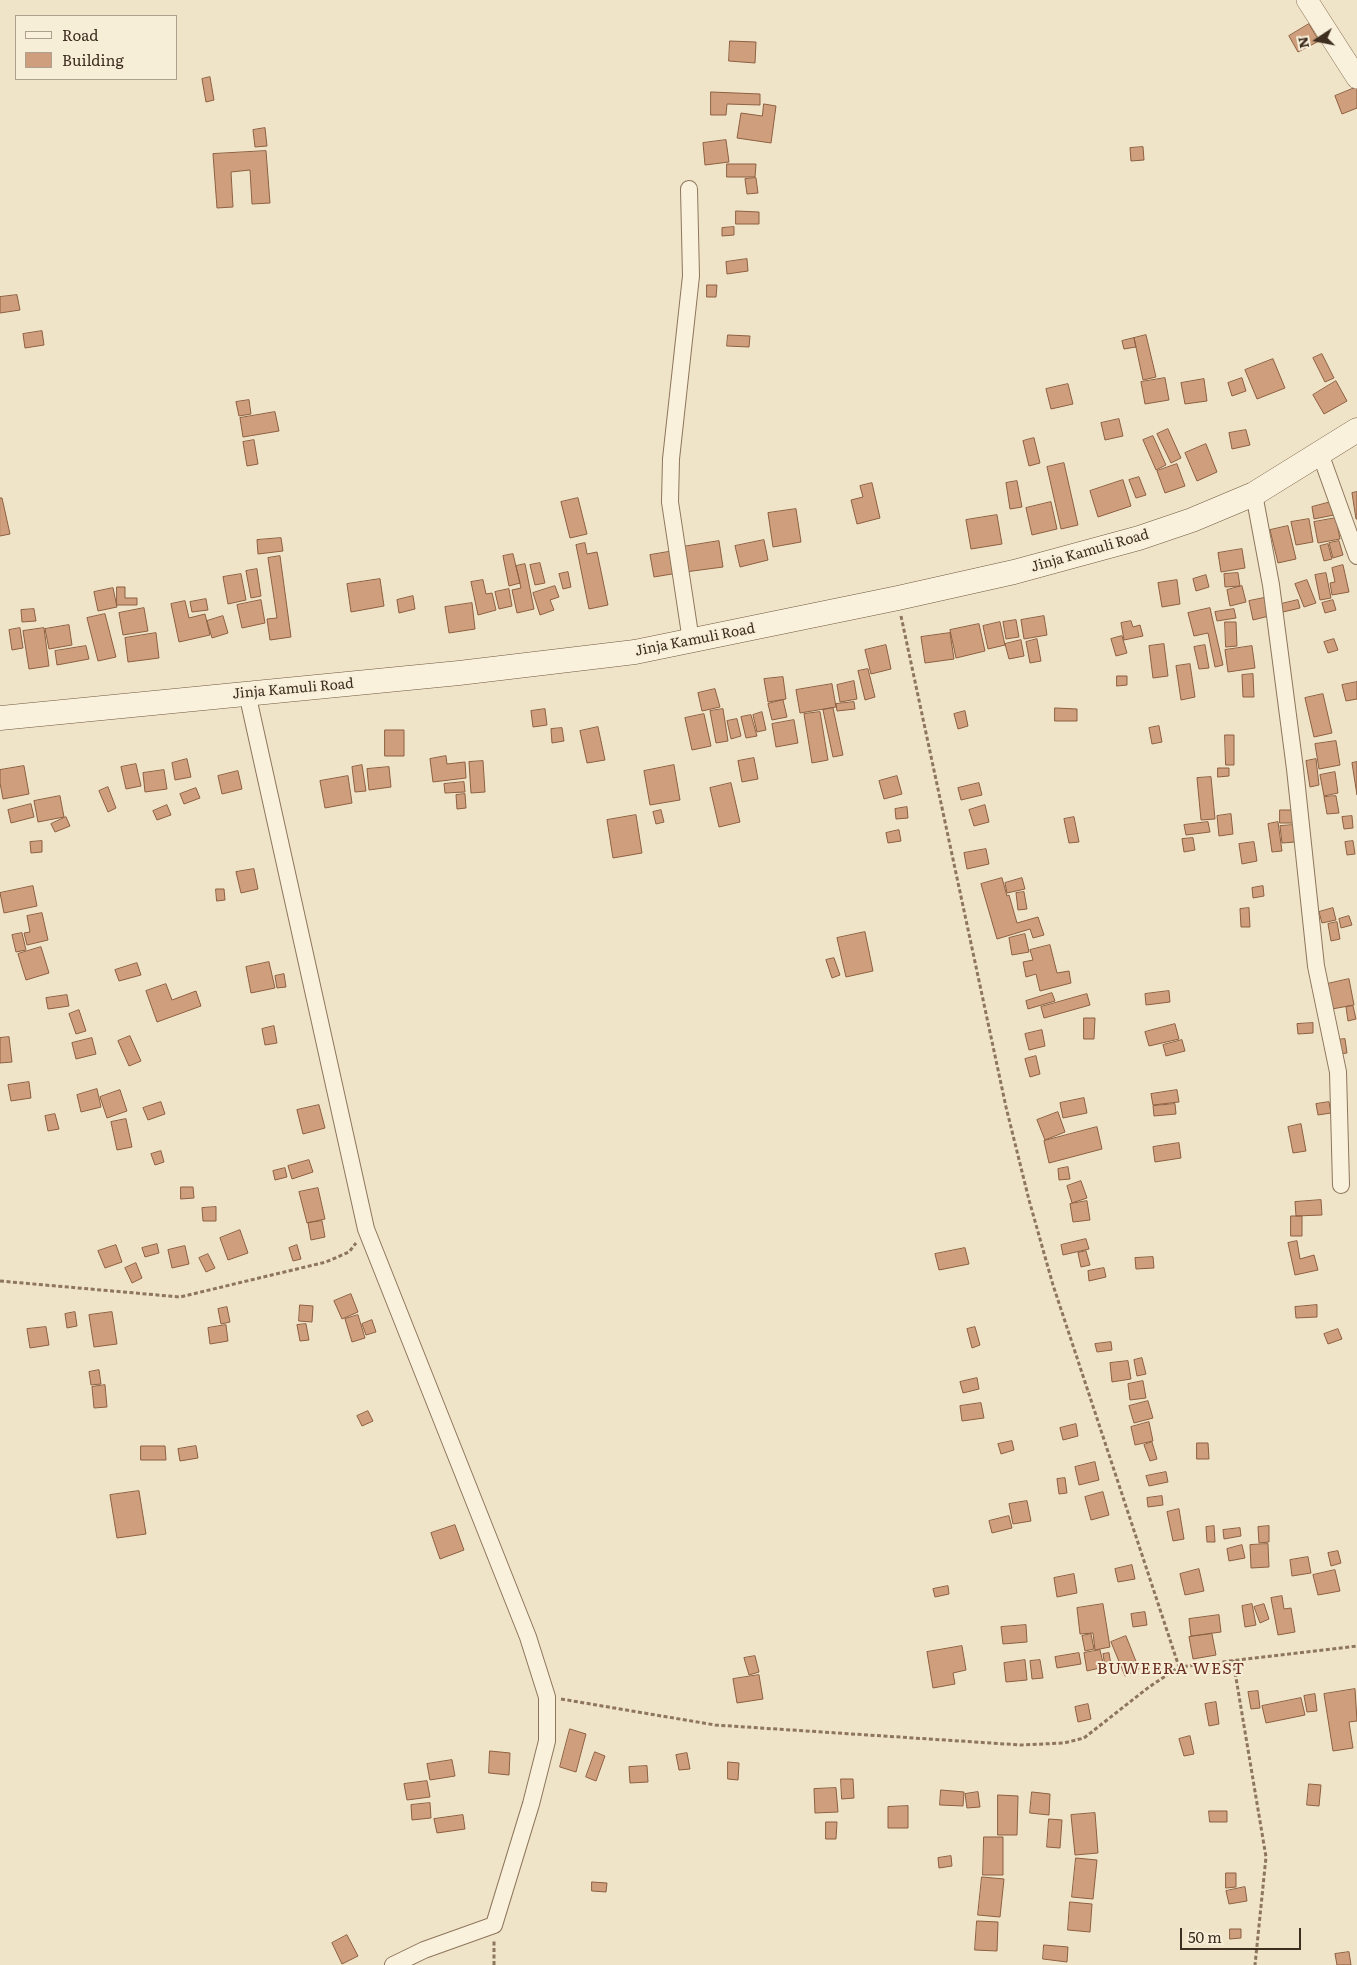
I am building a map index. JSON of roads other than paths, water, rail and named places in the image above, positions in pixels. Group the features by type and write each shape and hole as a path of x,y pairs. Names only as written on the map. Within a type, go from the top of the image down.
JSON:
{"main road":[{"name":"Jinja Kamuli Road","path":"0,718 478,671 635,652 898,598 1014,572 1140,538 1192,520 1254,494 1357,430"}],"street":[{"path":"1306,0 1357,78"},
{"path":"689,189 691,276 671,459 670,502 691,641"},
{"path":"1320,453 1357,556"},
{"path":"1254,494 1271,585 1289,720 1316,966 1338,1072 1341,1185"},
{"path":"247,693 366,1229 528,1637 548,1697 547,1741 531,1804 494,1924 424,1950 393,1965"}],"district":[{"name":"BUWEERA WEST","path":"1171,1669"}]}
